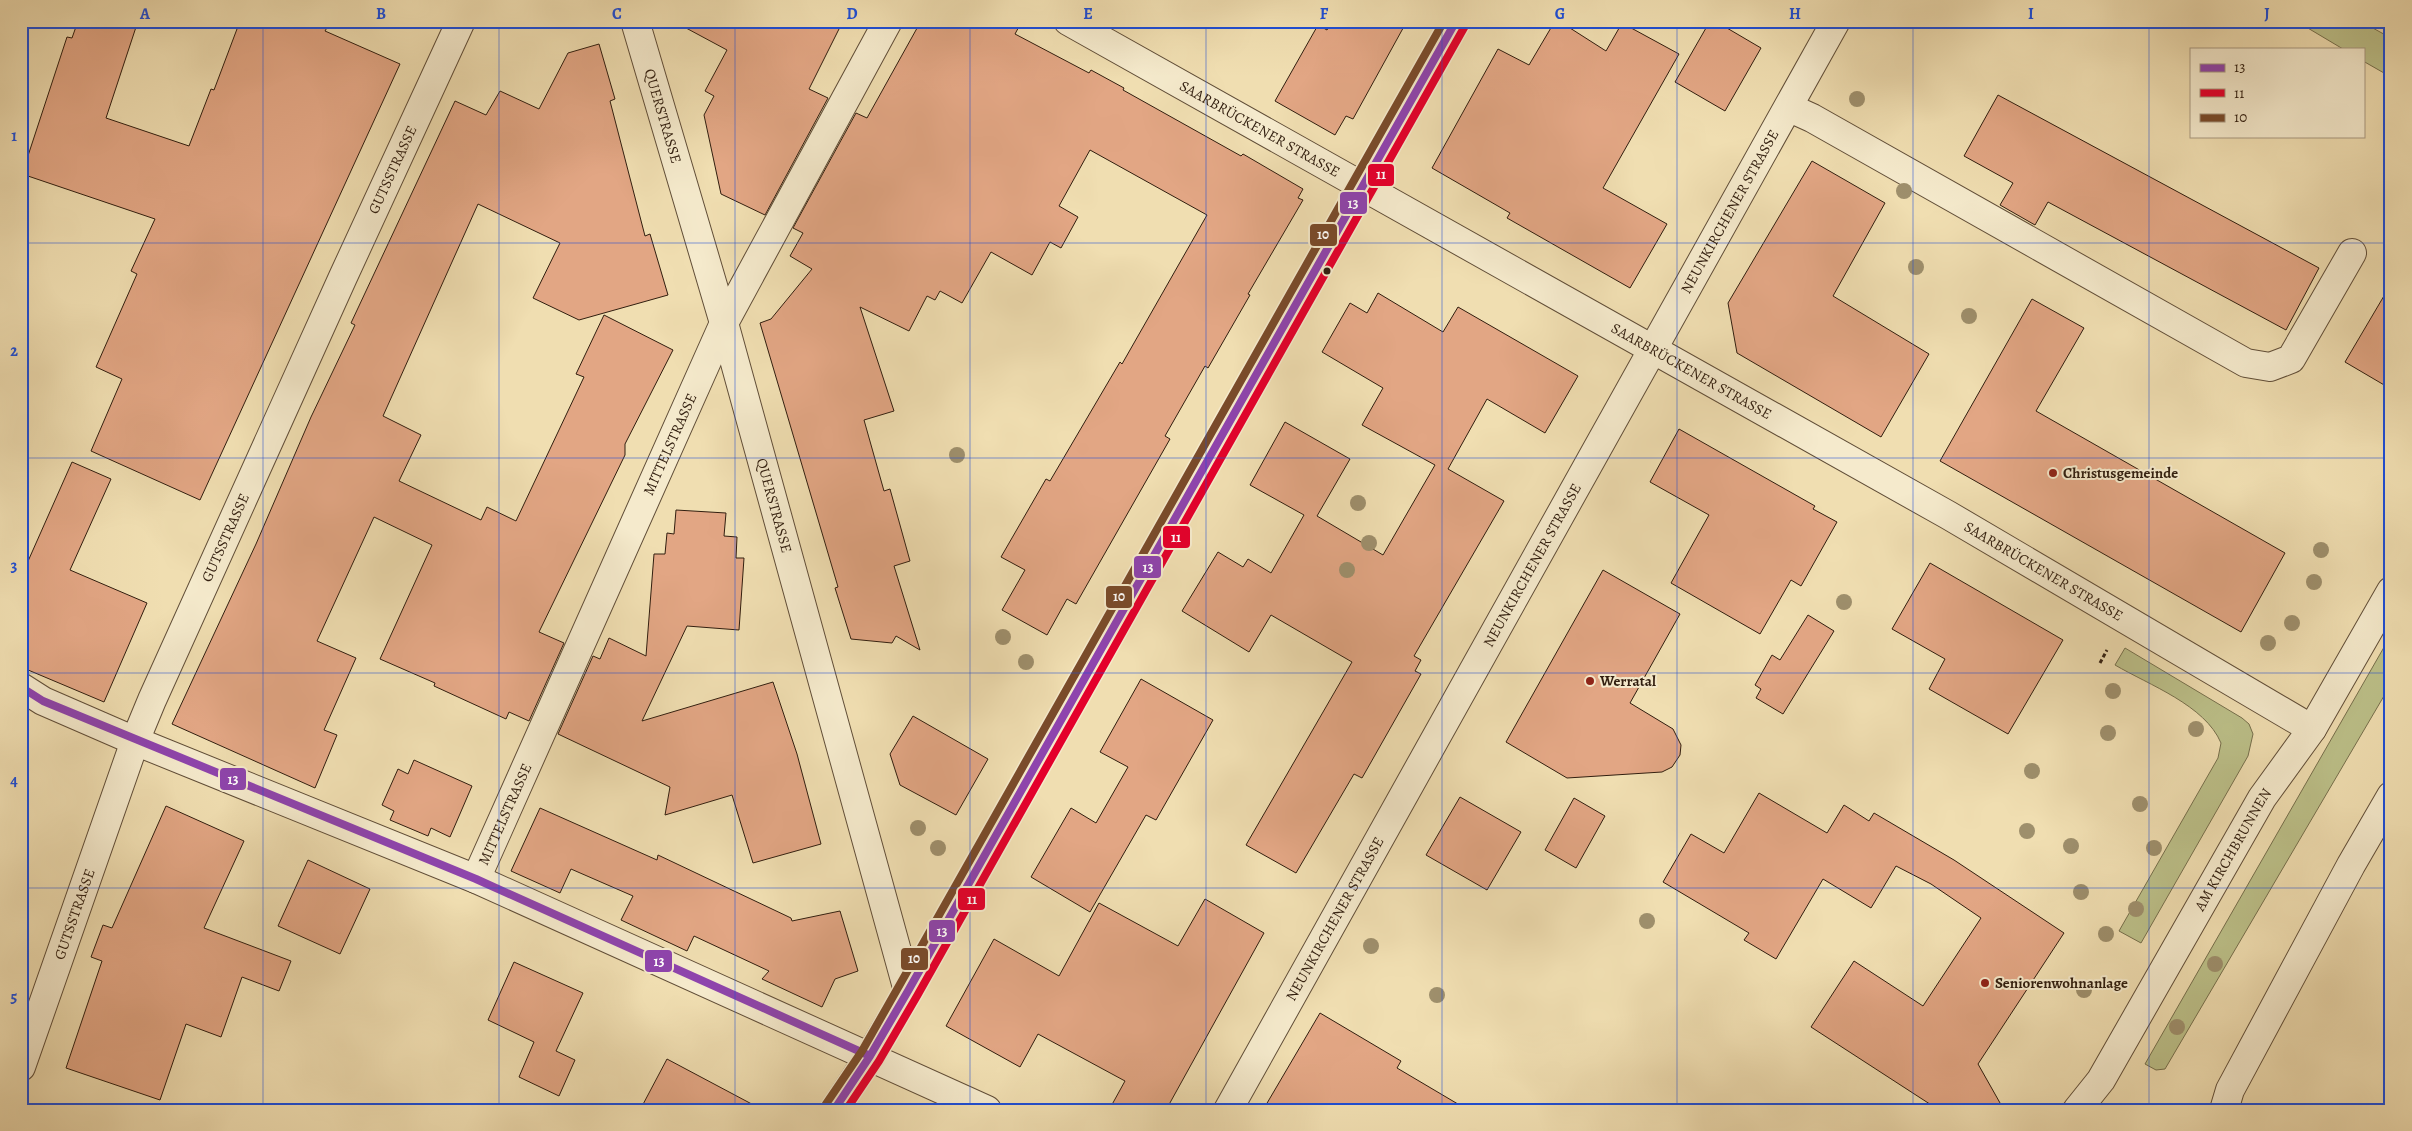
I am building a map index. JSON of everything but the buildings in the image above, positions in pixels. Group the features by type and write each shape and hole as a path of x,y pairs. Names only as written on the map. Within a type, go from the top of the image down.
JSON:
{"street":[{"name":"GUTSSTRASSE","path":"21,1067 135,741 343,277 461,21"},
{"name":"QUERSTRASSE","path":"635,21 724,323 908,991"},
{"name":"MITTELSTRASSE","path":"476,879 724,323 888,21"},
{"name":"SAARBRÜCKENER STRASSE","path":"1068,21 1948,516 2312,729"},
{"path":"834,1110 870,1056 908,991 1456,21"},
{"name":"NEUNKIRCHENER STRASSE","path":"1228,1110 1790,108 1836,21"},
{"path":"1790,108 1821,122 2246,363 2270,367 2291,359 2352,253"},
{"name":"AM KIRCHBRUNNEN","path":"2077,1110 2101,1080 2262,798 2312,729 2391,591"},
{"path":"21,686 42,702 476,879 987,1110"},
{"path":"2224,1110 2230,1090 2350,865 2391,796"}],"path":[{"path":"2100,663 2109,647"}],"green space":[{"path":"2296,21 2360,21 2391,38 2391,77 2364,62 2364,48 2341,48"},
{"path":"2391,635 2391,684 2165,1069 2156,1070 2145,1064"},
{"path":"2125,648 2242,718 2249,724 2253,734 2248,756 2141,943 2119,931 2218,758 2221,743 2213,730 2189,707 2175,697 2115,665"}],"transit line":[{"name":"10","path":"826,1104 862,1051 1444,21"},
{"name":"13","path":"834,1110 870,1056 908,991 1456,21"},
{"name":"11","path":"846,1110 879,1061 917,996 1465,26"},
{"name":"13","path":"21,687 43,701 476,879 870,1056"}],"place":[{"name":"Christusgemeinde","path":"2053,473"},
{"name":"Werratal","path":"1590,681"},
{"name":"Seniorenwohnanlage","path":"1985,983"}]}
